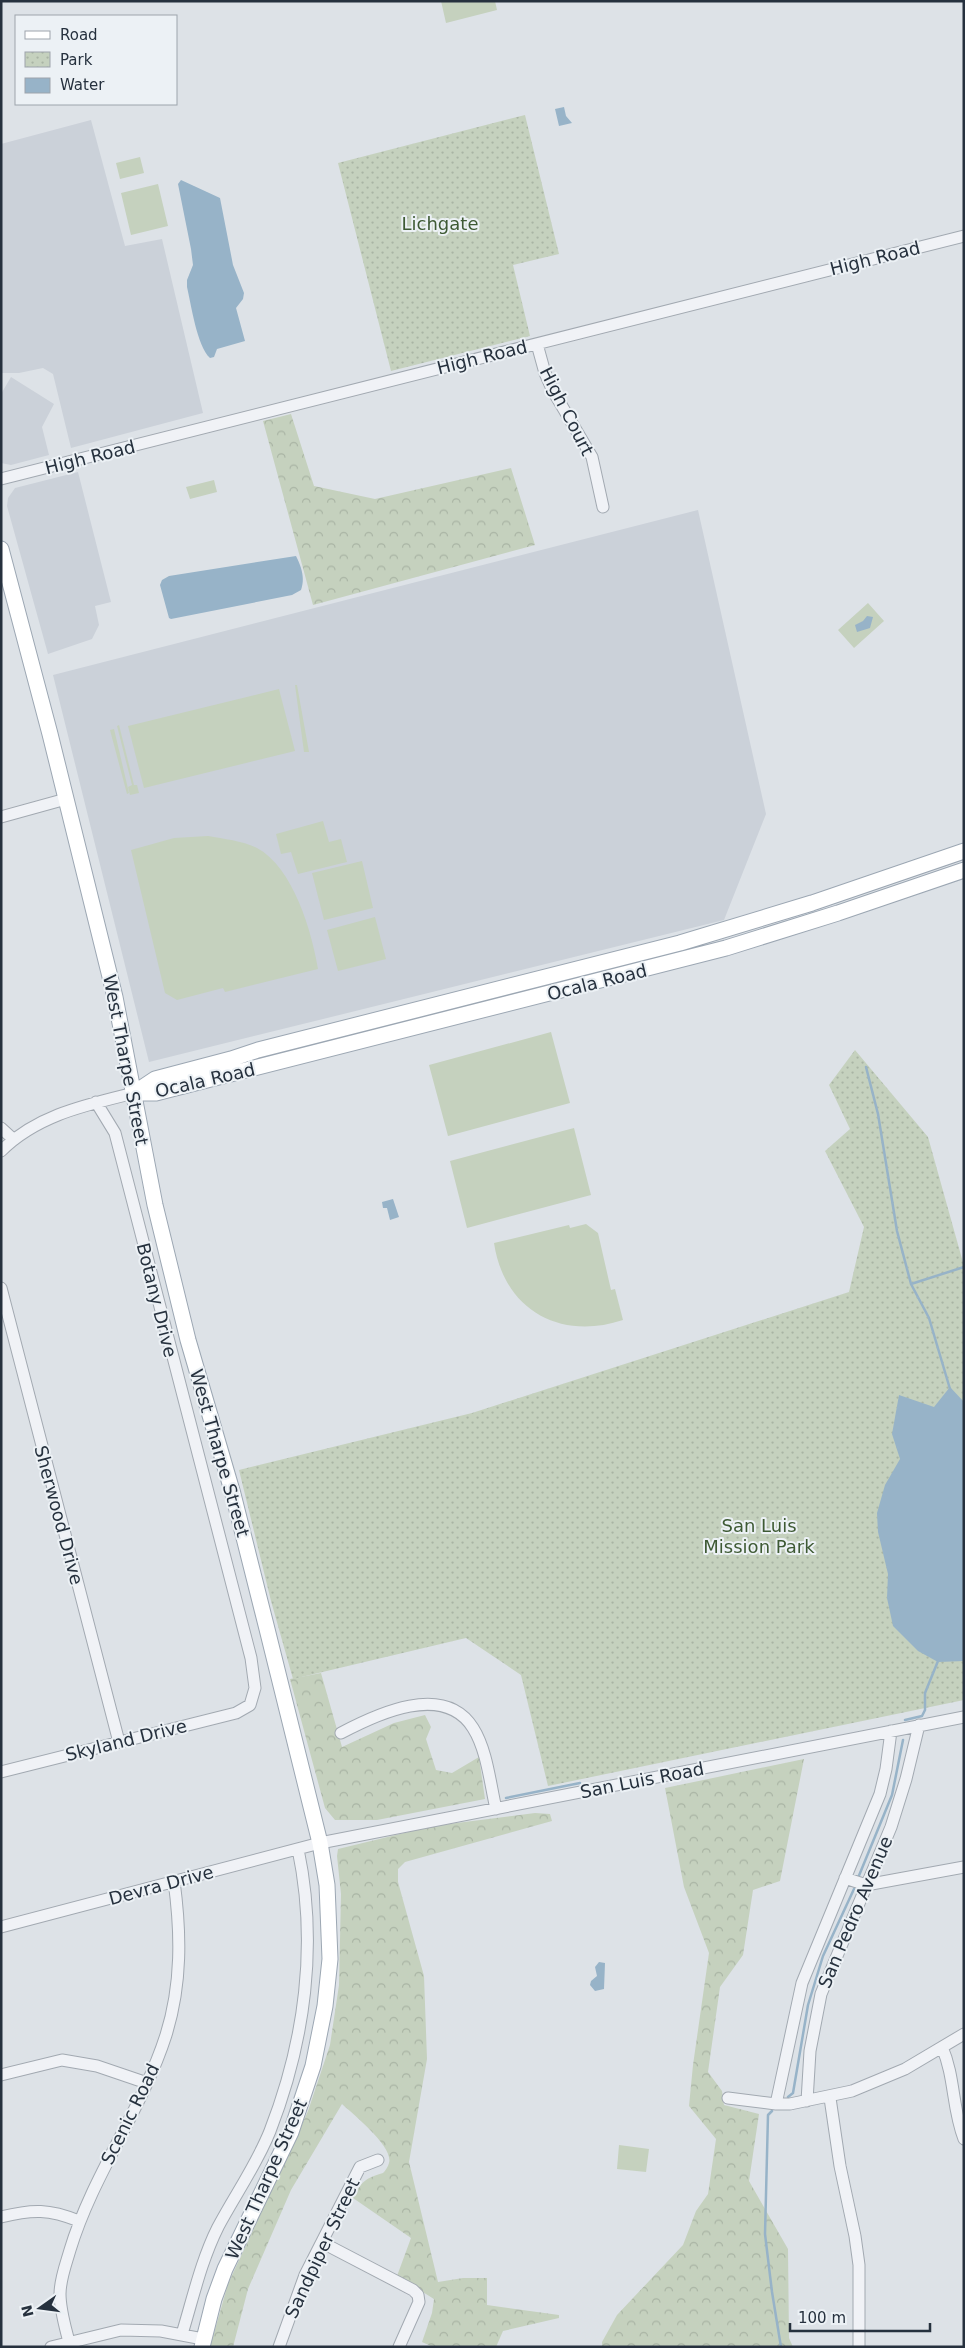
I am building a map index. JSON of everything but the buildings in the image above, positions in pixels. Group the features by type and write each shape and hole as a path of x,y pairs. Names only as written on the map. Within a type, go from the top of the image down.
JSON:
{"main road":[{"name":"West Tharpe Street","path":"1,549 115,997 155,1204 188,1340 233,1494 320,1843 327,1884 330,1959 320,2040 302,2103 291,2132 225,2269 202,2343"},
{"name":"Ocala Road","path":"134,1093 155,1079 323,1033 628,956 787,911 964,851"},
{"path":"908,870 914,887"},
{"name":"Ocala Road","path":"134,1093 156,1093 655,968 784,930 964,870"},
{"path":"892,876 898,892"},
{"path":"784,930 787,911"},
{"path":"650,950 655,968"},
{"path":"628,956 632,973"},
{"path":"323,1033 327,1050"}],"street":[{"name":"High Road","path":"1,479 964,236"},
{"name":"High Court","path":"537,344 545,374 553,391 592,457 603,507"},
{"path":"1,817 66,799"},
{"path":"1,1151 13,1139 50,1117 96,1102 134,1093"},
{"name":"Botany Drive","path":"96,1102 115,1133 251,1658 255,1682 250,1705"},
{"path":"1,1128 13,1139"},
{"name":"Sherwood Drive","path":"1,1288 118,1742"},
{"path":"341,1733 369,1718 401,1708 423,1704 449,1708 465,1718 476,1734 496,1809"},
{"name":"Skyland Drive","path":"1,1772 236,1713 250,1705"},
{"name":"San Luis Road","path":"320,1843 964,1716"},
{"name":"San Pedro Avenue","path":"807,2101 810,2051 821,1994 899,1802 919,1725"},
{"name":"San Pedro Avenue","path":"776,2104 802,1983 880,1794 892,1731"},
{"name":"Devra Drive","path":"1,1927 320,1843"},
{"path":"182,2334 198,2278 212,2242 270,2132 293,2063 300,2027 308,1953 304,1879 298,1849"},
{"path":"845,1878 866,1884 964,1867"},
{"name":"Scenic Road","path":"69,2342 61,2312 60,2292 64,2271 80,2221 147,2083 166,2034 178,1978 178,1915 174,1881"},
{"path":"728,2098 776,2104 830,2098 875,2084 964,2034"},
{"path":"942,2047 948,2062 955,2114 964,2139"},
{"path":"1,2076 62,2060 96,2066 147,2083"},
{"path":"830,2098 840,2166 855,2236 859,2265 859,2347"},
{"name":"Sandpiper Street","path":"280,2347 305,2275 360,2168 378,2160"},
{"path":"1,2217 44,2210 58,2212 80,2221"},
{"path":"322,2244 413,2290 419,2299 399,2347"},
{"path":"51,2347 121,2330 182,2334 202,2343"}],"shaded area":[{"path":"91,120 125,246 162,239 203,413 71,448 53,374 43,368 19,373 1,373 1,144"},
{"path":"11,377 54,404 42,427 49,455 11,465 1,463 1,394"},
{"path":"78,472 111,602 95,606 99,625 92,639 48,654 7,506 8,498 15,488"},
{"path":"698,510 766,814 724,920 149,1062 53,675"}],"green space":[{"path":"441,1 495,1 497,10 446,23"},
{"name":"Lichgate","path":"525,115 559,254 513,265 530,336 391,371 338,163"},
{"path":"140,157 144,173 120,179 116,163"},
{"path":"158,184 168,226 131,235 121,193"},
{"path":"291,414 314,486 375,499 511,468 535,545 313,605 263,421"},
{"path":"214,480 217,492 190,499 186,487"},
{"path":"868,603 884,621 854,648 838,630"},
{"path":"295,685 297,685 309,752 304,752"},
{"path":"279,689 295,751 144,788 128,726"},
{"path":"119,725 134,785 137,785 139,793 130,795 128,787 132,785 117,726"},
{"path":"114,729 129,793 127,794 110,730"},
{"path":"323,821 329,842 341,839 347,862 298,874 291,852 281,854 276,834"},
{"path":"208,836 240,842 257,848 270,857 281,870 291,885 306,919 318,969 225,992 223,988 177,1000 165,993 131,850 174,838"},
{"path":"362,861 373,908 324,920 312,873"},
{"path":"375,917 386,959 338,971 327,930"},
{"path":"551,1032 570,1103 448,1136 429,1065"},
{"name":"San Luis Mission Park","path":"855,1050 928,1137 964,1266 964,1700 548,1786 521,1675 466,1638 293,1679 271,1601 239,1470 472,1413 849,1292 864,1227 825,1151 850,1129 829,1085"},
{"path":"574,1128 591,1195 467,1228 450,1161"},
{"path":"586,1224 598,1233 611,1290 615,1289 623,1320 600,1325 578,1326 557,1323 539,1314 523,1302 510,1286 500,1266 494,1243 569,1225 570,1228"},
{"path":"321,1673 342,1747 394,1723 425,1715 431,1727 426,1739 436,1770 452,1773 479,1757 485,1799 377,1820 335,1820 325,1808 290,1679"},
{"path":"804,1759 780,1881 753,1890 743,1955 720,1987 708,2072 722,2091 724,2105 759,2114 749,2181 788,2249 789,2338 793,2347 602,2347 602,2342 617,2315 683,2245 696,2211 708,2194 716,2139 689,2106 709,1953 684,1887 665,1788"},
{"path":"535,1813 550,1814 552,1821 405,1862 398,1869 398,1882 424,1976 427,2059 409,2162 438,2282 463,2278 487,2278 487,2305 559,2315 559,2318 503,2331 496,2347 433,2347 422,2342 432,2313 434,2299 397,2276 411,2238 353,2198 364,2181 384,2172 389,2164 389,2156 372,2132 342,2104 291,2190 248,2289 233,2347 210,2347 228,2284 308,2111 330,2045 339,1985 341,1894 338,1849 433,1826"},
{"path":"619,2145 649,2149 646,2172 617,2169"}],"water":[{"path":"564,107 566,116 572,123 559,126 555,109"},
{"path":"181,180 220,198 233,265 244,293 243,299 236,308 245,341 217,349 214,357 210,358 205,352 198,335 187,287 187,280 193,265 178,184"},
{"path":"296,556 303,581 301,590 292,595 169,618 160,585 162,580 169,576"},
{"path":"867,616 873,617 870,628 857,632 855,625 863,621"},
{"path":"393,1199 399,1217 390,1220 387,1208 383,1208 382,1202"},
{"path":"950,1387 964,1402 964,1661 938,1662 918,1651 893,1626 887,1598 888,1574 878,1532 877,1513 885,1485 900,1459 892,1434 899,1395 934,1407"},
{"path":"599,1962 605,1963 604,1989 595,1991 590,1985 591,1981 597,1976 595,1967"}],"waterway":[{"path":"866,1067 878,1114 897,1231 911,1284 929,1318 950,1389"},
{"path":"911,1284 964,1267"},
{"path":"905,1720 922,1716 925,1710 925,1693 938,1661"},
{"path":"858,1878 892,1795 903,1740"},
{"path":"506,1798 580,1783"},
{"path":"788,2097 793,2093 808,2005 823,1956 854,1889"},
{"path":"772,2111 768,2115 765,2234 781,2347"}]}
